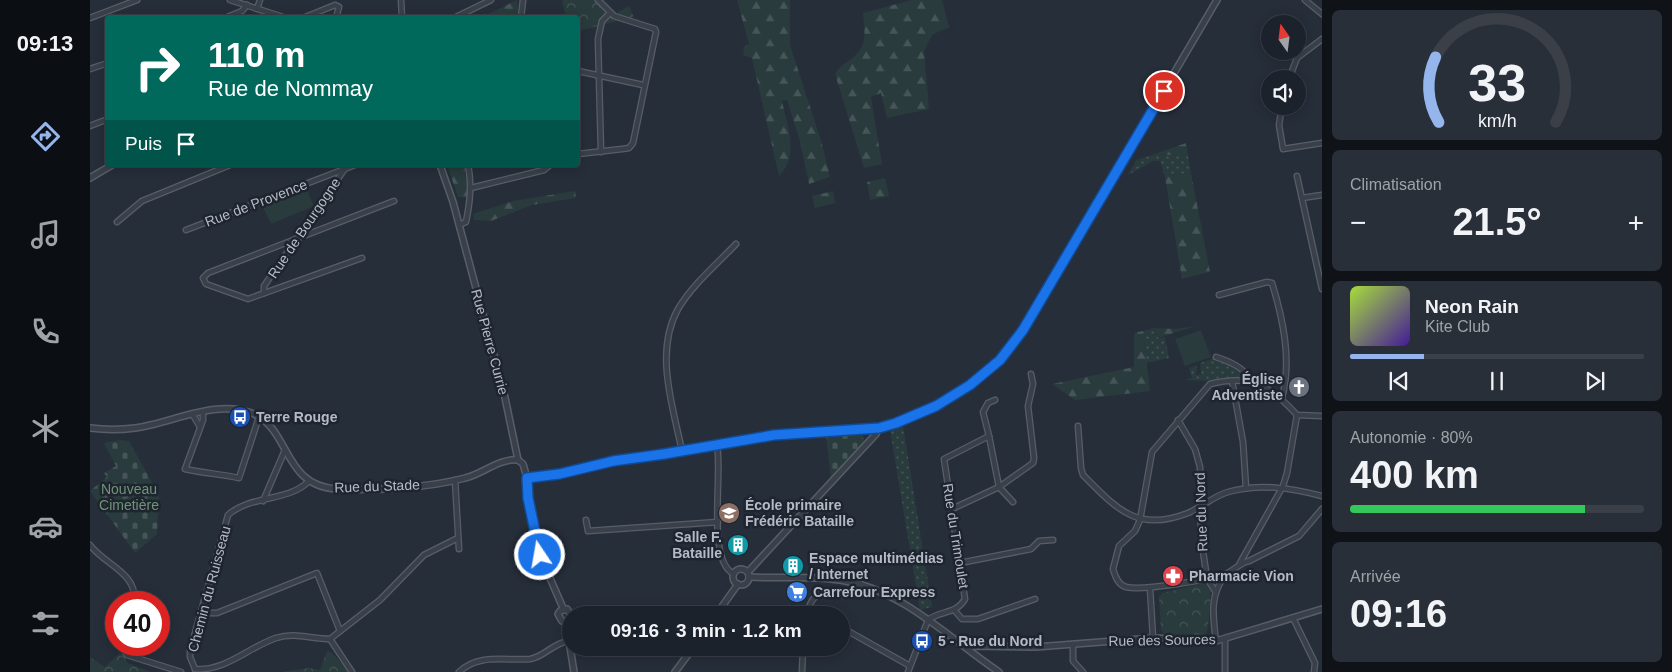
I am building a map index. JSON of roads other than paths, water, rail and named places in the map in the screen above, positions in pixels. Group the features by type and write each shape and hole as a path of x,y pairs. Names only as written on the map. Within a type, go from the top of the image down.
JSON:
{"street":[{"path":"90,18 137,0"},
{"path":"230,0 276,15"},
{"path":"257,9 260,0"},
{"path":"401,0 402,15"},
{"path":"460,15 491,0"},
{"path":"521,15 523,0"},
{"path":"580,154 629,148 633,143 643,84 656,32 655,29 625,21 609,14 598,0"},
{"path":"562,606 540,555 528,498 527,478 559,474 613,461 717,446 774,435 879,428 919,414 958,394 982,376 1007,351 1037,307 1217,0"},
{"path":"1305,0 1322,14"},
{"path":"232,15 242,11 247,5"},
{"path":"310,15 335,5 339,7 337,15"},
{"path":"601,152 598,75 600,29 602,21 609,14"},
{"path":"1292,70 1296,58 1322,39"},
{"path":"90,69 105,63"},
{"path":"580,71 643,84"},
{"path":"1281,115 1279,125 1283,149"},
{"path":"90,126 105,120"},
{"path":"1276,150 1322,142"},
{"path":"90,178 109,167"},
{"path":"117,222 142,201 225,167"},
{"name":"Rue de Provence","path":"186,230 346,167"},
{"name":"Rue de Bourgogne","path":"264,293 264,286 346,167"},
{"name":"Rue Pierre Currie","path":"441,167 459,225 504,393 518,460 523,464 527,478"},
{"path":"459,225 466,222 471,188 468,167"},
{"path":"471,188 544,170 548,167"},
{"path":"1297,176 1322,289"},
{"path":"1302,198 1322,195"},
{"path":"362,258 248,299 206,284 203,278 208,273 394,201"},
{"path":"682,451 667,377 667,353 671,326 678,309 693,290 736,244"},
{"path":"1219,296 1267,282 1272,283 1286,345 1282,398"},
{"path":"1216,357 1233,363 1247,373 1252,381"},
{"path":"952,509 999,487 1032,463 1034,458 1028,406 1033,384 1031,374"},
{"path":"1232,380 1243,442 1246,488"},
{"path":"1227,573 1150,588 1127,587 1120,584 1113,569 1119,546 1135,531 1140,520 1152,452 1210,384 1232,380 1252,381 1282,398 1297,415 1322,416"},
{"path":"995,400 988,403 983,412 999,487 1012,502"},
{"path":"90,428 115,430 136,428 222,408 253,414 268,425 308,482"},
{"path":"203,412 185,469 205,474 212,472 239,478 259,418"},
{"path":"193,415 200,426"},
{"path":"1216,641 1212,610 1217,585 1240,562 1283,486 1297,415"},
{"name":"Rue du Nord","path":"1178,420 1198,456 1202,505 1201,538 1207,578"},
{"path":"1078,426 1083,475 1122,510 1140,520 1163,520 1202,505 1228,492 1246,488 1283,486 1322,496"},
{"path":"722,606 738,584 747,582 748,574 876,434 879,428"},
{"name":"Rue du Trimoulet","path":"928,620 933,616 955,611 965,600 944,459 989,436"},
{"path":"717,446 720,457 718,522 723,565 734,574 735,581 738,584"},
{"path":"263,501 285,450"},
{"name":"Rue du Stade","path":"308,482 317,486 340,489 404,486 470,477 501,462 518,460"},
{"path":"456,480 459,549"},
{"name":"Chemin du Ruisseau","path":"193,670 190,654 228,515 238,509 290,493 308,482"},
{"path":"1240,562 1257,558 1299,536 1322,508"},
{"path":"586,520 588,530 718,522"},
{"path":"193,670 219,668 256,646 282,637 296,635 330,639 380,600 424,555 458,538"},
{"path":"960,563 1031,549 1039,541 1053,540"},
{"path":"90,545 125,574 134,591"},
{"path":"734,574 738,569 748,574 830,579 861,584 877,590 928,620 999,672"},
{"path":"202,613 217,612 317,573 340,631"},
{"path":"1207,578 1215,591"},
{"path":"809,606 810,602 818,595 824,593 850,596 857,592 861,584"},
{"path":"1150,588 1153,638"},
{"path":"955,611 962,619 978,620 1036,599"},
{"path":"562,609 558,614 562,621"},
{"name":"Rue des Sources","path":"967,648 974,646 1036,647 1153,638 1216,641 1225,640 1322,609"},
{"path":"1293,618 1316,663 1314,672"},
{"path":"908,672 928,620"},
{"path":"850,632 910,666"},
{"path":"330,639 352,672"},
{"path":"1225,640 1226,672"},
{"path":"462,671 478,661 531,659 553,645 562,643"},
{"path":"1073,644 1073,661 1077,668 1083,672"},
{"path":"130,656 181,672"},
{"path":"571,656 574,672"},
{"path":"675,672 687,656"},
{"path":"802,672 803,656"}],"place":[{"name":"Église Adventiste","path":"1299,387"},
{"name":"Terre Rouge","path":"240,417"},
{"name":"École primaire Frédéric Bataille","path":"729,513"},
{"name":"Salle F. Bataille","path":"738,545"},
{"name":"Espace multimédias / Internet","path":"793,566"},
{"name":"Pharmacie Vion","path":"1173,576"},
{"name":"Carrefour Express","path":"797,592"},
{"name":"5 - Rue du Nord","path":"922,641"}],"park label":[{"name":"Nouveau Cimetière","path":"129,498"}]}
